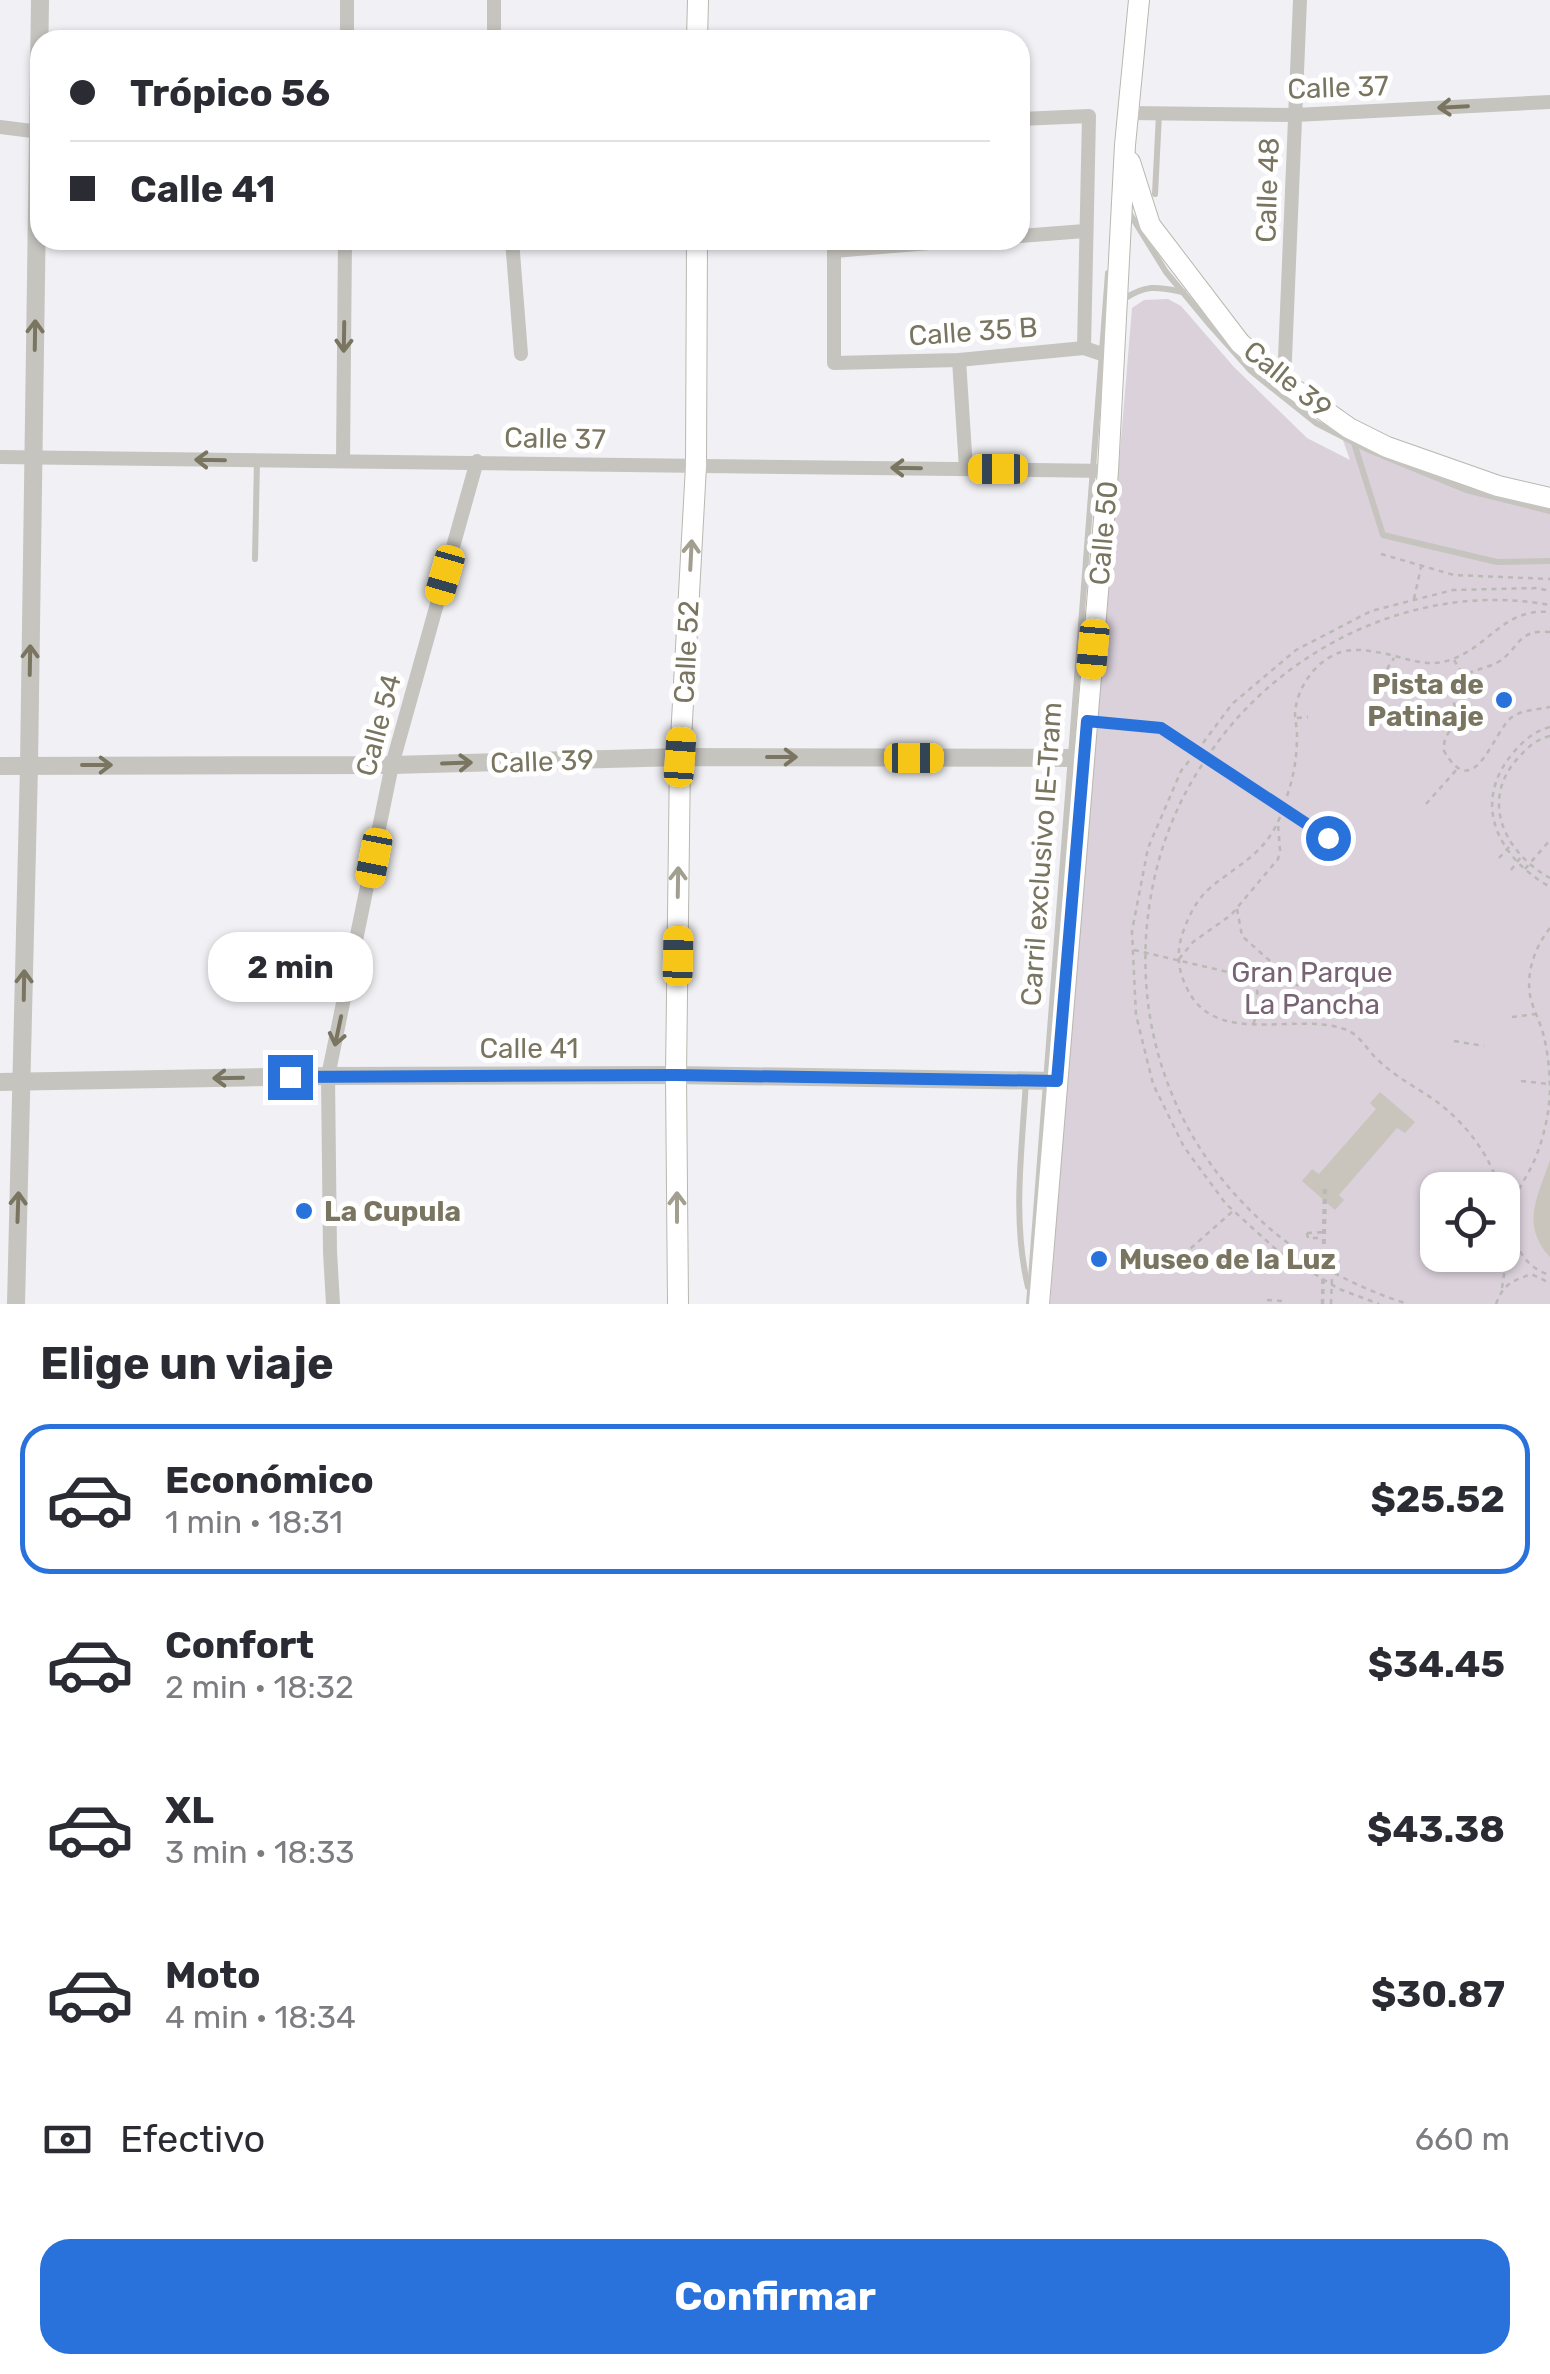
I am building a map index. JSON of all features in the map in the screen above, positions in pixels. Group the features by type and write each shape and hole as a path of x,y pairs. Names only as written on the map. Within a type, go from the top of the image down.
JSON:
{"main road":[{"path":"697,30 698,0"},
{"name":"Calle 50","path":"1034,1299 1078,758 1087,721 1119,195 1139,0"},
{"name":"Calle 39","path":"1125,145 1150,225 1240,343 1284,382 1351,435 1498,486 1550,498"},
{"name":"Calle 52","path":"678,1304 680,757 696,466 696,250"}],"street":[{"path":"40,0 40,30"},
{"path":"347,0 347,30"},
{"path":"494,0 494,30"},
{"name":"Calle 48","path":"1284,382 1300,0"},
{"name":"Calle 37","path":"1128,114 1295,115 1550,102"},
{"path":"1030,118 1089,116 1084,348"},
{"path":"0,127 30,131"},
{"path":"1030,235 1085,231"},
{"path":"16,1304 37,250"},
{"path":"343,461 345,250"},
{"path":"513,250 521,354"},
{"name":"Calle 35 B","path":"846,250 834,251 834,363 959,360 1084,348 1108,356"},
{"path":"959,360 966,469"},
{"name":"Calle 37","path":"0,457 1101,470"},
{"name":"Calle 54","path":"333,1304 328,1076 392,765 477,461"},
{"name":"Calle 39","path":"0,766 392,765 680,757 1078,758"},
{"name":"Calle 41","path":"0,1082 676,1075 1052,1081"}],"lane":[{"path":"1128,19 1119,195 1166,272 1183,292 1251,371 1316,423 1351,435 1466,490 1550,512"},
{"path":"1155,194 1159,113"},
{"path":"1112,306 1138,290 1155,287 1183,292"},
{"path":"1351,435 1383,535 1497,562 1550,561"},
{"path":"255,559 257,460"},
{"name":"Carril exclusivo IE-Tram","path":"1078,758 1101,470"},
{"path":"1087,721 1161,728 1328,838"},
{"path":"1026,1080 1019,1213 1022,1260 1034,1299 1029,1304"}],"path":[{"path":"1380,554 1454,575 1550,580"},
{"path":"1414,600 1421,566"},
{"path":"1379,1304 1322,1279 1279,1252 1233,1210 1184,1148 1154,1084 1136,1015 1132,931 1148,848 1182,772 1196,751 1232,704 1296,650 1371,611 1453,590 1550,591"},
{"path":"1408,1304 1353,1284 1283,1241 1249,1211 1218,1175 1192,1135 1171,1092 1156,1047 1148,1000 1145,953 1152,889 1159,858 1182,799 1206,758 1235,720 1282,676 1335,641 1424,607 1488,598 1550,604"},
{"path":"1493,1172 1486,1154 1463,1125 1376,1058 1354,1032 1323,1024 1252,1025 1228,1021 1205,1011 1194,1001 1178,960 1182,936 1198,900 1251,858 1278,823 1296,759 1295,710 1313,670 1342,651 1359,650 1435,664 1475,646 1521,614 1550,612"},
{"path":"1550,632 1532,632 1498,662 1464,676 1454,688 1454,721 1444,740 1444,751 1463,770 1472,768 1488,755 1500,730 1515,715 1550,706"},
{"path":"1387,669 1395,656"},
{"path":"1454,658 1464,676"},
{"path":"1295,718 1308,717"},
{"path":"1550,728 1526,738 1500,770 1492,795 1495,824 1506,850 1524,870 1550,888"},
{"path":"1550,736 1529,745 1509,768 1502,782 1500,815 1511,844 1529,864 1550,878"},
{"path":"1426,804 1459,767"},
{"path":"1178,960 1193,942 1236,908 1278,859 1278,823"},
{"path":"1524,870 1550,840"},
{"path":"1499,858 1511,844"},
{"path":"1511,870 1522,857"},
{"path":"1236,908 1242,936 1298,986"},
{"path":"1520,1186 1534,1162 1544,1132 1550,1092 1546,1047 1531,998 1530,972 1538,946 1550,928"},
{"path":"1133,950 1262,980 1284,962"},
{"path":"1252,1025 1258,994 1255,978"},
{"path":"1512,1017 1536,1014"},
{"path":"1454,1041 1484,1046"},
{"path":"1521,1081 1550,1084"},
{"path":"1322,1304 1325,1188"},
{"path":"1165,1263 1182,1256 1233,1210"},
{"path":"1307,1233 1324,1235"},
{"path":"1322,1304 1324,1235"},
{"path":"1520,1251 1530,1266 1550,1276"},
{"path":"1502,1288 1538,1271"},
{"path":"1496,1304 1504,1272"},
{"path":"1331,1304 1332,1273"},
{"path":"1530,1274 1550,1282"},
{"path":"1267,1300 1282,1301"}],"green space":[{"name":"Gran Parque La Pancha","path":"1168,299 1181,306 1234,367 1307,438 1350,460 1339,429 1550,503 1550,1304 1050,1304 1096,704 1132,308 1144,300"}],"shaded area":[{"path":"1380,1092 1415,1122 1405,1133 1397,1128 1339,1195 1344,1200 1335,1210 1302,1181 1312,1169 1319,1174 1376,1109 1370,1103"},
{"path":"1550,1160 1550,1257 1536,1233 1534,1210"}],"place":[{"name":"Pista de Patinaje","path":"1504,700"},
{"name":"La Cupula","path":"304,1211"},
{"name":"Museo de la Luz","path":"1099,1259"}],"route":[{"path":"290,1077 676,1075 1057,1081 1087,721 1161,728 1328,838"}]}
